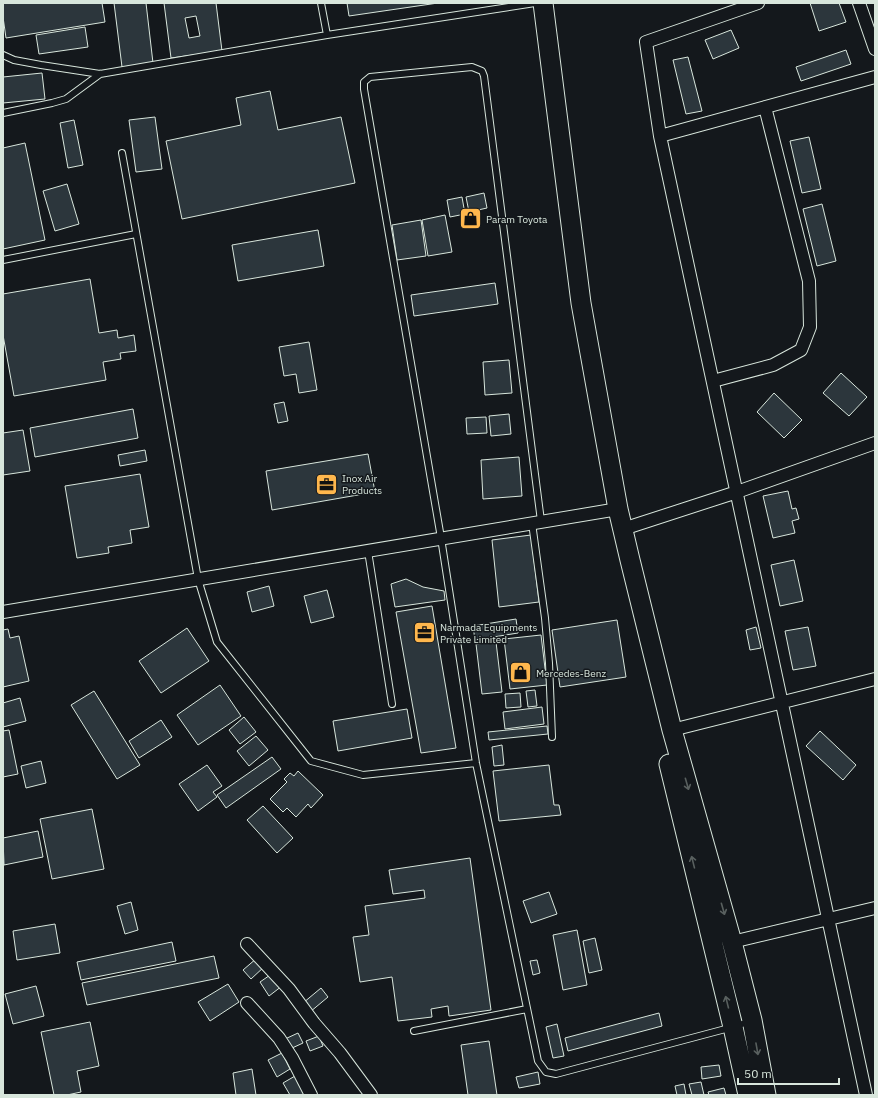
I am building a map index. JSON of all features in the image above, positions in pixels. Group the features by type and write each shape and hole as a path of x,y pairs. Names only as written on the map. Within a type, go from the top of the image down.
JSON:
{"main road":[{"path":"534,3 573,304 613,509 748,1095"},
{"path":"543,3 581,303 613,509 623,530 672,730 732,942 752,1020 766,1095"}],"street":[{"path":"758,3 646,42 660,136 866,1095"},
{"path":"859,3 875,49"},
{"path":"660,136 875,77"},
{"path":"713,381 773,365 801,350 810,327 809,281 765,107"},
{"path":"623,530 875,444"},
{"path":"3,612 613,509"},
{"path":"672,730 875,679"},
{"path":"732,942 875,908"},
{"path":"247,944 289,989 371,1095"},
{"path":"246,1002 279,1038 292,1058 311,1095"}],"lane":[{"path":"321,3 327,35"},
{"path":"3,55 14,60 100,74 327,35 534,3"},
{"path":"552,737 549,662 536,522 484,76 482,71 472,67 370,78 364,82 364,89 441,538 476,763 538,1061 546,1072 556,1074 733,1027 752,1020"},
{"path":"3,113 66,99 100,74"},
{"path":"122,153 198,579 217,642 311,761 363,775 476,763"},
{"path":"3,260 136,234"},
{"path":"368,550 392,704"},
{"path":"414,1031 527,1009"}],"building":[{"path":"3,3 102,3 105,22 6,38"},
{"path":"114,3 146,3 153,63 122,67"},
{"path":"164,3 216,3 222,51 171,58","holes":["196,16 200,36 189,38 185,18"]},
{"path":"347,3 438,3 349,16"},
{"path":"810,3 839,3 846,22 819,31"},
{"path":"85,27 88,47 39,54 36,35"},
{"path":"731,30 739,48 713,59 705,40"},
{"path":"846,50 851,64 801,81 796,67"},
{"path":"688,57 702,111 686,114 673,60"},
{"path":"42,73 45,99 3,103 3,77"},
{"path":"270,91 278,130 341,117 355,183 182,219 166,141 241,125 236,98"},
{"path":"155,117 162,169 136,172 129,120"},
{"path":"74,120 83,165 68,168 60,123"},
{"path":"809,137 821,189 802,193 790,141"},
{"path":"25,143 45,240 3,249 3,148"},
{"path":"67,184 79,224 55,231 43,191"},
{"path":"484,193 487,208 469,212 466,197"},
{"path":"462,197 465,214 450,217 447,200"},
{"path":"822,204 836,261 817,266 803,209"},
{"path":"445,215 452,252 428,256 422,220"},
{"path":"421,220 426,256 397,260 392,225"},
{"path":"318,230 324,266 238,281 232,245"},
{"path":"90,279 99,333 117,330 118,338 134,335 136,351 120,353 121,359 103,362 106,380 14,396 3,335 3,294"},
{"path":"495,283 498,304 414,316 411,295"},
{"path":"309,342 317,390 299,393 296,374 284,376 279,347"},
{"path":"509,360 512,393 485,395 483,362"},
{"path":"841,373 867,397 849,416 823,393"},
{"path":"774,393 802,420 784,438 757,412"},
{"path":"284,402 288,421 278,423 274,404"},
{"path":"133,409 138,438 35,457 30,428"},
{"path":"509,414 511,434 491,436 489,416"},
{"path":"486,417 487,433 467,434 466,418"},
{"path":"23,430 30,471 3,475 3,433"},
{"path":"145,450 147,461 120,466 118,455"},
{"path":"368,454 375,492 272,510 266,471"},
{"path":"519,457 522,496 483,499 481,460"},
{"path":"140,474 149,527 130,530 132,543 108,547 109,553 77,558 65,486"},
{"path":"788,491 792,509 796,508 799,519 792,521 795,533 773,538 763,496"},
{"path":"531,535 539,602 499,607 492,540"},
{"path":"794,560 803,601 780,606 771,565"},
{"path":"406,579 423,587 444,591 445,600 395,607 391,584"},
{"path":"269,586 274,606 252,612 247,592"},
{"path":"327,590 334,617 311,623 304,596"},
{"path":"432,606 456,748 421,753 396,612"},
{"path":"516,619 518,633 475,640 473,626"},
{"path":"617,620 626,677 560,687 552,630"},
{"path":"756,627 761,648 750,650 746,630"},
{"path":"808,627 816,666 793,670 785,631"},
{"path":"187,628 209,661 161,693 139,661"},
{"path":"8,629 10,638 19,636 29,681 3,687 3,630"},
{"path":"541,635 547,685 510,689 504,639"},
{"path":"496,642 502,692 482,694 476,644"},
{"path":"220,685 241,716 198,745 177,715"},
{"path":"535,690 537,706 528,707 526,691"},
{"path":"94,691 140,765 117,779 71,705"},
{"path":"520,693 521,707 506,708 505,694"},
{"path":"20,698 26,721 3,727 3,703"},
{"path":"542,707 544,724 505,729 503,712"},
{"path":"407,709 412,738 338,751 333,721"},
{"path":"244,717 256,732 240,744 229,730"},
{"path":"161,720 172,737 139,758 129,741"},
{"path":"547,726 548,734 489,740 488,732"},
{"path":"9,730 18,774 3,777 3,731"},
{"path":"820,731 856,765 843,780 806,746"},
{"path":"256,736 268,750 249,766 237,751"},
{"path":"502,745 504,765 494,766 492,747"},
{"path":"272,757 281,769 226,808 217,795"},
{"path":"41,761 46,783 26,788 21,766"},
{"path":"207,765 222,786 213,792 217,797 198,811 179,784"},
{"path":"549,765 554,805 559,805 561,815 499,821 493,771"},
{"path":"298,771 323,795 311,808 308,804 296,817 287,808 283,812 270,799 287,782 284,779 290,773 294,776"},
{"path":"263,806 293,838 277,853 247,820"},
{"path":"92,809 104,869 52,879 40,819"},
{"path":"38,831 43,857 4,865 3,838"},
{"path":"470,858 491,1010 449,1016 448,1006 431,1009 432,1017 398,1021 392,977 360,982 353,937 369,935 365,906 425,898 424,890 393,894 389,870"},
{"path":"549,892 557,914 531,923 523,901"},
{"path":"131,902 138,930 125,934 117,906"},
{"path":"55,924 60,953 17,960 13,931"},
{"path":"577,930 587,985 563,990 553,935"},
{"path":"595,938 602,970 589,973 583,941"},
{"path":"172,942 176,961 81,980 77,962"},
{"path":"214,956 219,978 87,1005 82,983"},
{"path":"257,958 265,966 251,979 243,970"},
{"path":"537,960 540,973 533,975 530,961"},
{"path":"273,973 282,986 269,996 260,982"},
{"path":"228,984 239,1002 210,1021 198,1002"},
{"path":"36,986 44,1016 13,1024 5,994"},
{"path":"321,988 328,997 310,1012 303,1003"},
{"path":"659,1013 662,1026 568,1051 565,1038"},
{"path":"90,1022 99,1066 77,1071 81,1092 67,1095 54,1095 41,1032"},
{"path":"557,1024 564,1056 553,1058 546,1027"},
{"path":"298,1033 303,1043 290,1049 285,1039"},
{"path":"319,1036 323,1046 310,1051 306,1041"},
{"path":"489,1041 497,1095 468,1095 461,1045"},
{"path":"282,1053 290,1069 277,1077 268,1060"},
{"path":"719,1065 721,1076 702,1079 701,1067"},
{"path":"252,1069 256,1095 236,1095 233,1073"},
{"path":"538,1072 540,1084 519,1088 516,1077"},
{"path":"295,1076 306,1095 290,1095 283,1083"},
{"path":"701,1082 704,1095 692,1095 689,1084"},
{"path":"684,1084 686,1095 677,1095 675,1086"},
{"path":"724,1088 726,1095 709,1095 708,1092"}],"place":[{"name":"Param Toyota","path":"470,219"},
{"name":"Inox Air Products","path":"327,484"},
{"name":"Narmada Equipments Private Limited","path":"424,633"},
{"name":"Mercedes-Benz","path":"521,673"}]}
